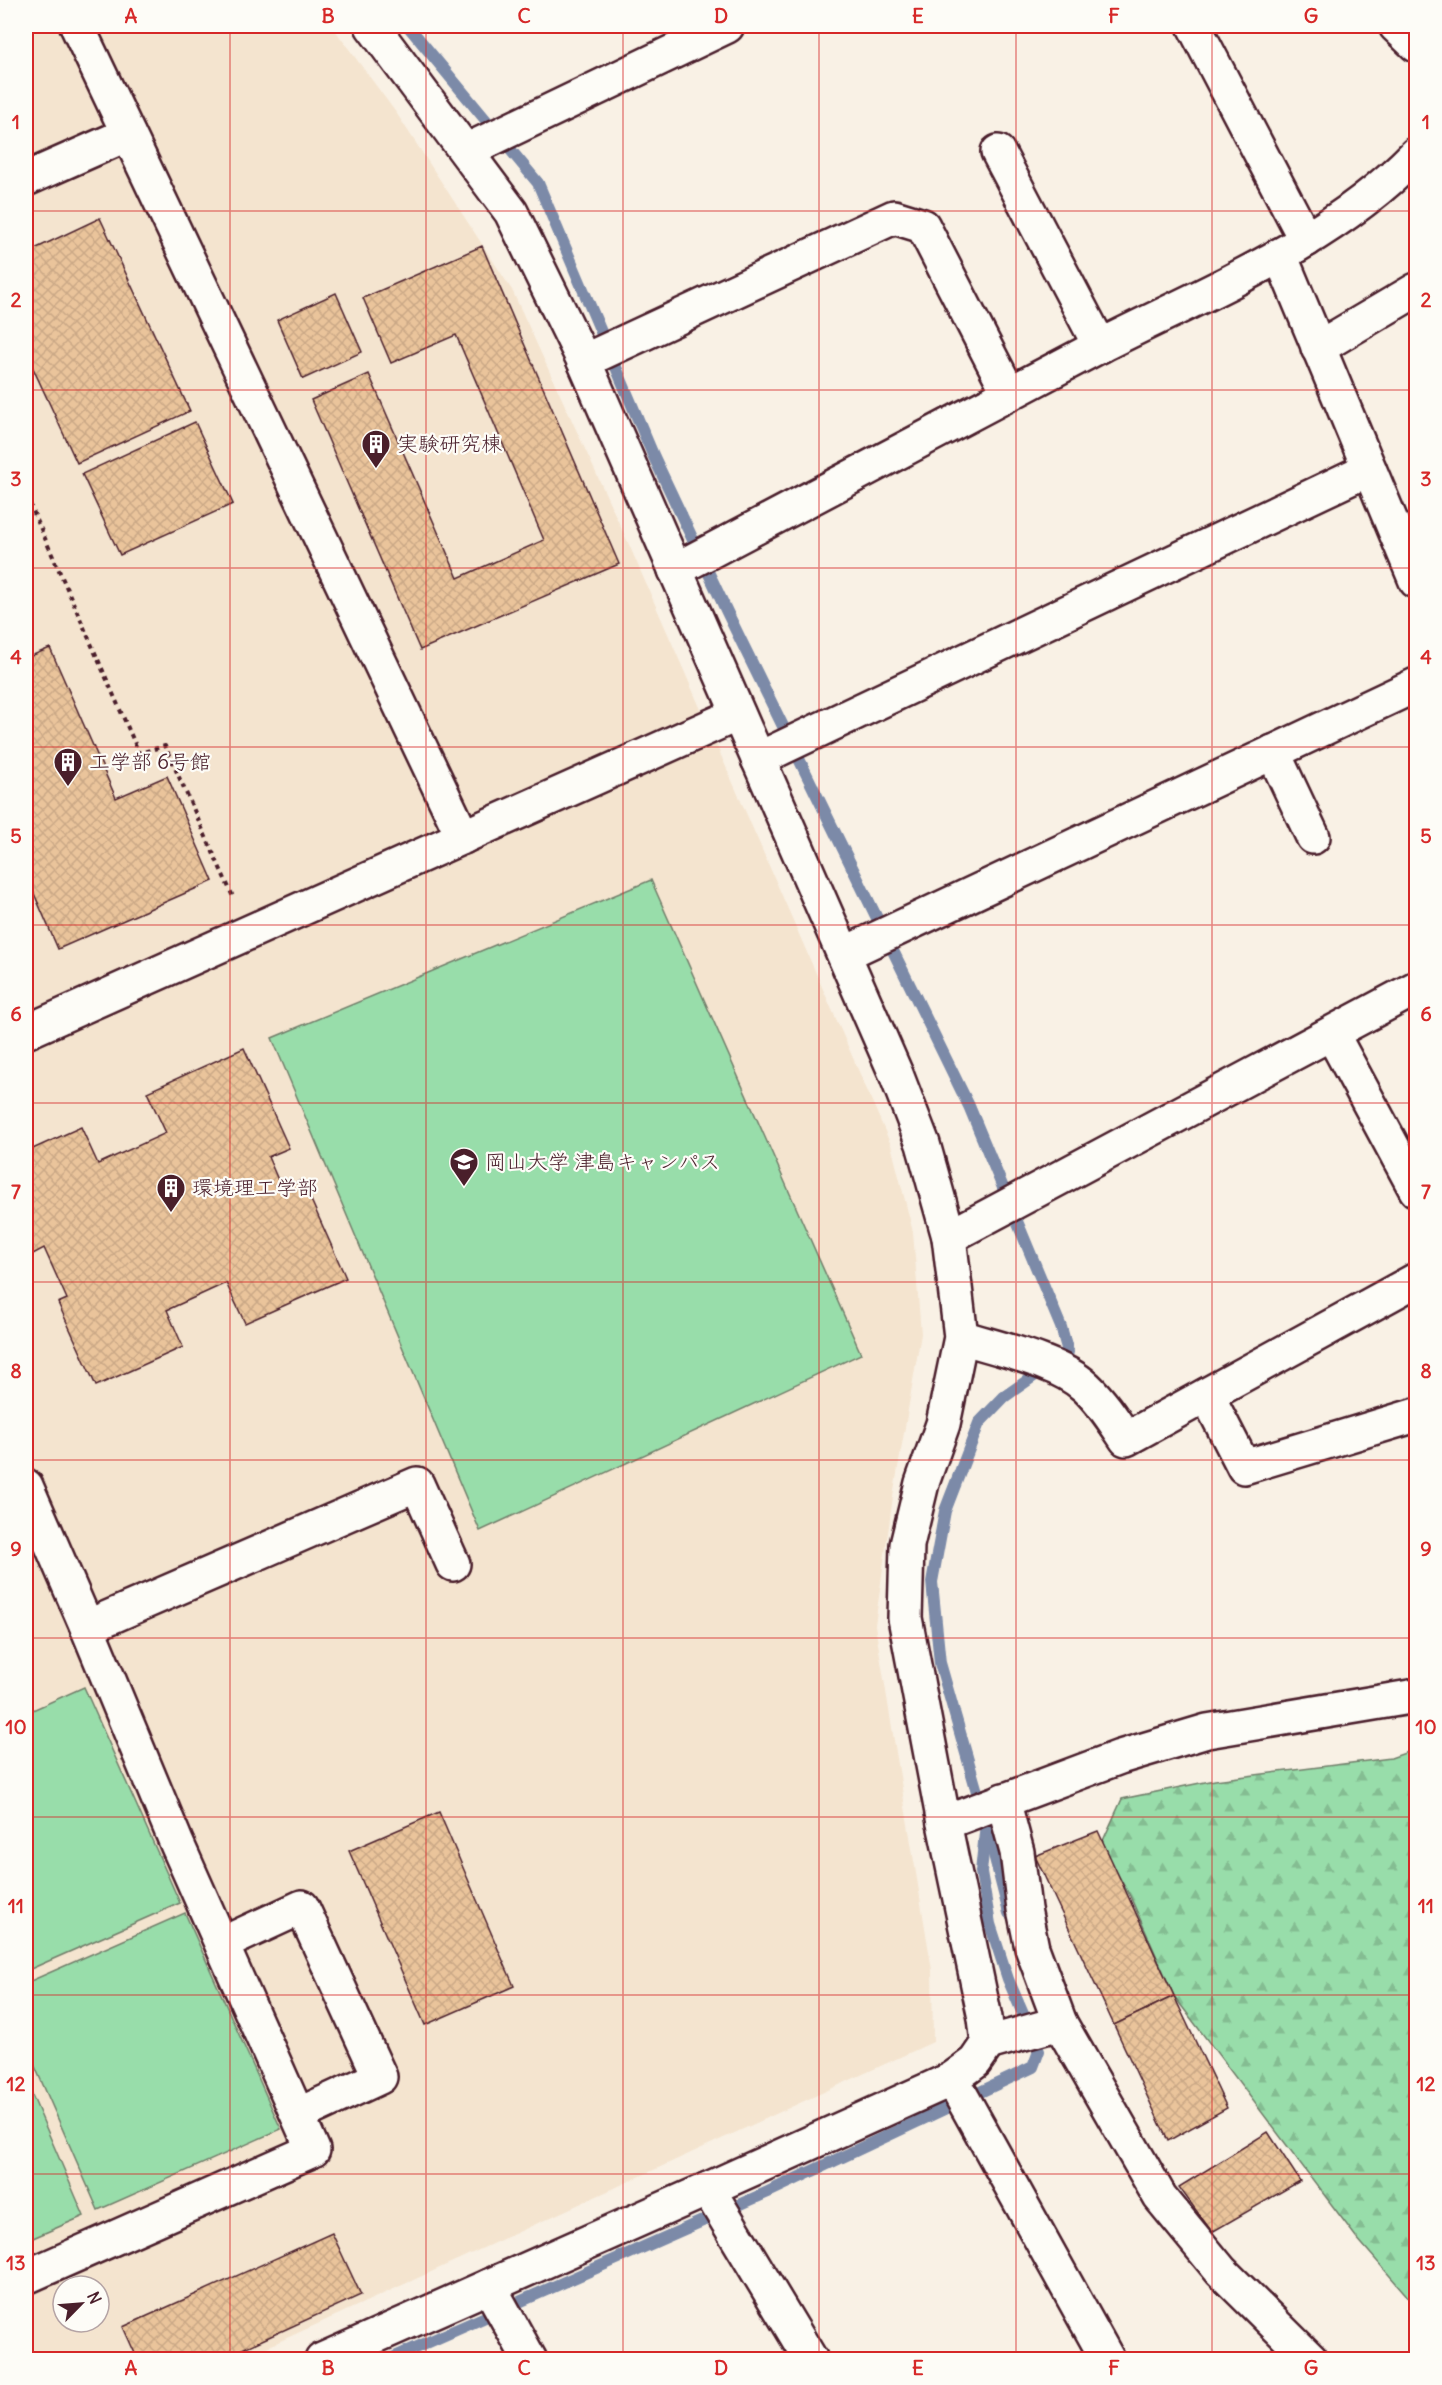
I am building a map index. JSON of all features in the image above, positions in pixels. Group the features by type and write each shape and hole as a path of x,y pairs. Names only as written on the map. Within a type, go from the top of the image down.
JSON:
{"street":[{"path":"77,26 463,837"},
{"path":"322,2360 498,2303 719,2207 961,2095 975,2062 988,2043 986,2018 944,1823 905,1618 907,1545 922,1483 943,1424 962,1337 949,1237 923,1143 844,954 779,749 738,714 693,561 601,353 511,212 487,141 372,26"},
{"path":"487,141 727,26"},
{"path":"1194,26 1293,247 1318,348 1416,581"},
{"path":"1396,26 1416,45"},
{"path":"26,179 128,134"},
{"path":"998,152 1100,346"},
{"path":"693,561 1009,393 1293,247 1401,170 1416,154"},
{"path":"601,353 894,217 923,226 1009,393"},
{"path":"1318,348 1416,290"},
{"path":"779,749 1369,469"},
{"path":"844,954 1416,685"},
{"path":"26,1032 738,714"},
{"path":"1273,752 1313,837"},
{"path":"949,1237 1332,1034 1414,995"},
{"path":"1332,1034 1416,1190"},
{"path":"962,1337 1048,1365 1085,1386 1103,1405 1126,1439 1416,1280"},
{"path":"1207,1395 1244,1467 1416,1414"},
{"path":"87,1627 417,1484 453,1564"},
{"path":"26,1486 313,2150 26,2277"},
{"path":"944,1823 1120,1757 1207,1731 1416,1696"},
{"path":"990,1805 1017,1852 1042,2028 1160,2196 1221,2271 1311,2360"},
{"path":"222,1944 302,1907 380,2077 298,2115"},
{"path":"988,2043 1042,2028"},
{"path":"961,2095 1108,2360"},
{"path":"719,2207 811,2360"},
{"path":"498,2303 530,2360"}],"path":[{"path":"26,495 139,753 165,746 249,933"}],"shaded area":[{"name":"岡山大学 津島キャンパス","path":"26,26 332,26 397,114 512,290 630,547 891,1145 913,1232 921,1334 893,1497 875,1625 932,1970 933,2042 241,2359 26,2360"}],"green space":[{"path":"651,880 861,1354 480,1531 272,1038"},
{"path":"84,1687 180,1903 26,1971 26,1713"},
{"path":"1416,1749 1416,2306 1356,2237 1174,1996 1130,1896 1101,1845 1122,1799 1215,1780 1391,1758"},
{"path":"185,1913 281,2129 98,2210 26,2046 26,1983"},
{"path":"26,2081 84,2216 26,2241"}],"building":[{"path":"100,218 190,411 77,463 26,353 26,253"},
{"name":"実験研究棟","path":"482,246 619,564 420,650 311,400 369,374 458,578 544,540 456,335 391,363 363,298"},
{"path":"336,293 362,352 303,379 277,320"},
{"path":"195,422 233,504 120,555 82,474"},
{"name":"工学部 6号館","path":"50,648 116,798 167,776 213,881 58,949 26,875 26,658"},
{"name":"環境理工学部","path":"244,1048 289,1148 268,1157 282,1189 302,1180 346,1278 245,1323 226,1283 167,1310 183,1347 96,1386 58,1303 67,1299 44,1248 33,1254 26,1238 26,1152 81,1127 98,1164 166,1133 147,1092"},
{"path":"439,1812 514,1986 425,2025 349,1851"},
{"path":"1098,1831 1174,1996 1114,2025 1035,1856"},
{"path":"1174,1996 1227,2108 1168,2141 1114,2025"},
{"path":"1268,2132 1300,2181 1212,2232 1179,2187"},
{"path":"332,2233 361,2295 218,2360 138,2360 123,2327"}],"waterway":[{"path":"388,2360 768,2192 1033,2067 1039,2051 1008,1979 990,1924 981,1872 986,1823 940,1663 932,1582 945,1511 979,1423 1004,1397 1068,1352 1061,1327 969,1106 727,612 654,457 538,183 408,26"},
{"path":"988,1831 1009,1913"}],"place":[{"name":"実験研究棟","path":"376,470"},
{"name":"工学部 6号館","path":"68,788"},
{"name":"岡山大学 津島キャンパス","path":"464,1188"},
{"name":"環境理工学部","path":"171,1214"}]}
